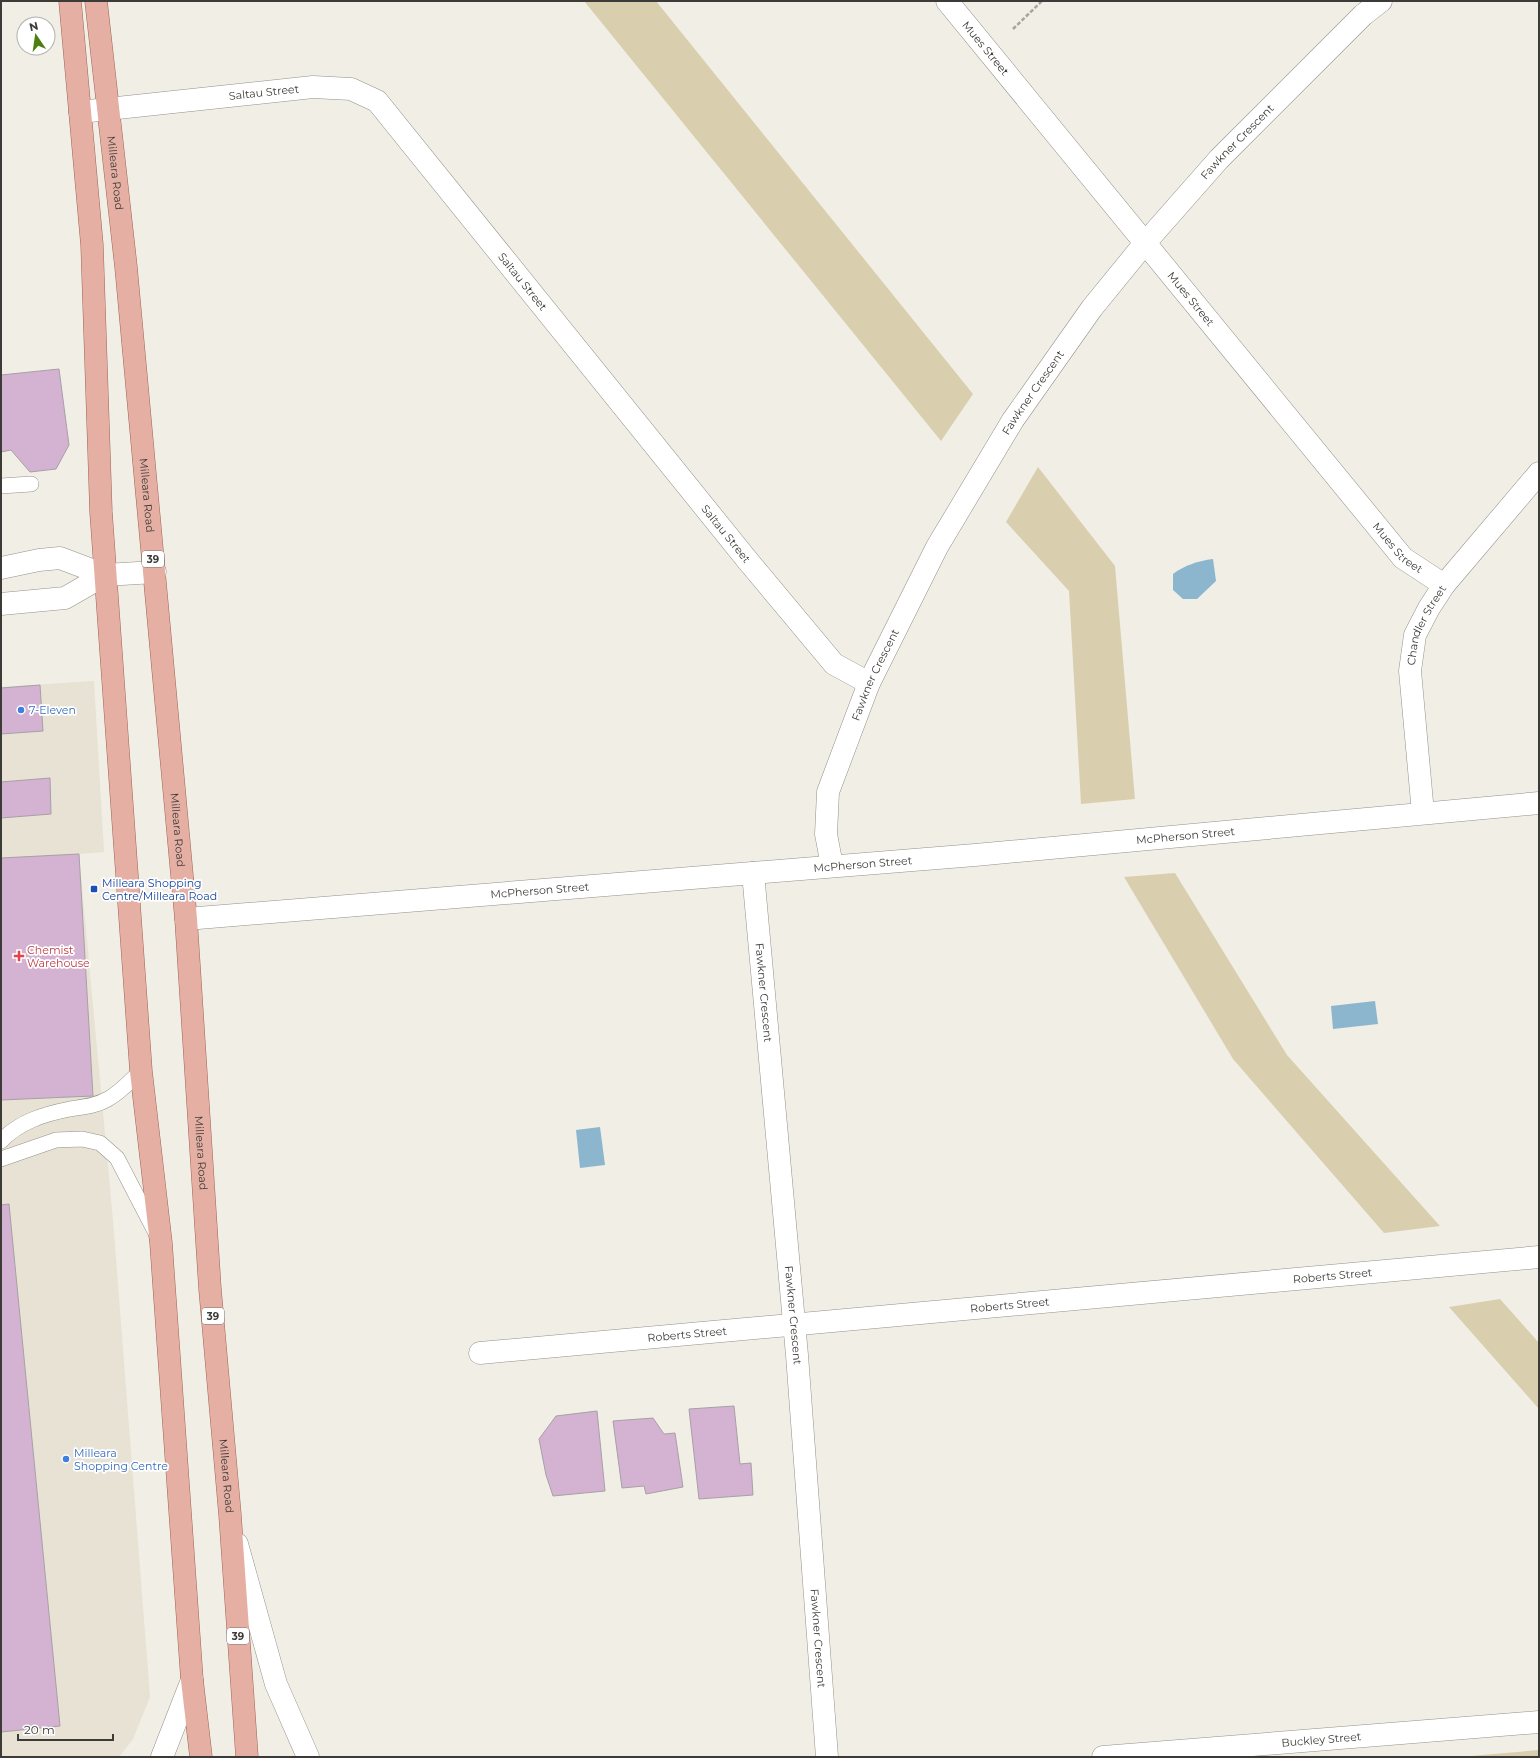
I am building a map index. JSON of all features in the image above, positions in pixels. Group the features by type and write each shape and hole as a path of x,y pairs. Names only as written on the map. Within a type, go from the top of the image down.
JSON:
{"main road":[{"path":"70,1 92,245 94,364 105,575 141,1071 161,1243 192,1680 201,1757"},
{"name":"Milleara Road","path":"96,1 126,267 186,919 210,1281 230,1515 247,1757"}],"street":[{"name":"Mues Street","path":"948,1 1403,558 1444,585"},
{"name":"Fawkner Crescent","path":"832,866 826,834 828,792 869,683 937,547 1013,420 1092,308 1145,243 1219,159 1352,25 1381,1"},
{"name":"Saltau Street","path":"80,112 313,87 351,89 377,101 748,561 834,664 869,683"},
{"name":"Chandler Street","path":"1422,814 1410,671 1415,635 1429,608 1444,585 1539,473"},
{"path":"1,568 40,560 60,558 105,575 155,572"},
{"path":"1,604 65,598 105,575"},
{"name":"McPherson Street","path":"186,919 983,854 1539,803"},
{"name":"Fawkner Crescent","path":"753,873 794,1325 827,1757"},
{"name":"Roberts Street","path":"480,1353 1539,1257"},
{"path":"230,1515 276,1684 308,1757"},
{"path":"162,1757 192,1680"},
{"name":"Buckley Street","path":"1103,1757 1539,1722"}],"lane":[{"path":"1,486 32,484"},
{"path":"1,1141 11,1131 28,1121 68,1109 91,1106 108,1099 141,1071"},
{"path":"1,1159 56,1140 82,1139 100,1143 117,1158 137,1200 161,1243"}],"path":[{"path":"1013,29 1042,1"}],"shaded area":[{"path":"584,1 656,1 973,394 941,441"},
{"path":"1038,467 1115,566 1135,799 1081,804 1069,591 1006,522"},
{"name":"Milleara Shopping Centre","path":"94,681 104,852 79,854 113,1220 150,1697 133,1739 119,1757 1,1757 1,687"},
{"path":"1175,873 1287,1055 1440,1226 1384,1233 1233,1059 1124,877"},
{"path":"1500,1299 1539,1343 1539,1409 1449,1307"},
{"path":"1539,1750 1539,1757 1459,1757"}],"water":[{"path":"1213,559 1216,581 1197,599 1183,599 1173,590 1173,574 1192,564"},
{"path":"1375,1001 1378,1024 1333,1029 1331,1006"},
{"path":"600,1127 605,1165 580,1168 576,1130"}],"building":[{"path":"59,369 69,445 56,469 30,472 11,450 1,452 1,375"},
{"name":"7-Eleven","path":"40,685 43,731 1,734 1,688"},
{"path":"50,778 51,814 1,818 1,782"},
{"path":"79,854 93,1096 1,1100 1,858"},
{"path":"9,1204 60,1726 1,1732 1,1205"},
{"path":"734,1406 740,1464 751,1463 753,1495 699,1499 689,1409"},
{"path":"597,1411 605,1491 553,1496 546,1475 539,1439 556,1416"},
{"path":"653,1418 664,1434 675,1433 683,1487 646,1494 644,1486 622,1488 613,1421"}],"place":[{"name":"7-Eleven","path":"21,710"},
{"name":"Milleara Shopping Centre/Milleara Road","path":"94,889"},
{"name":"Chemist Warehouse","path":"19,956"},
{"name":"Milleara Shopping Centre","path":"66,1459"}]}
